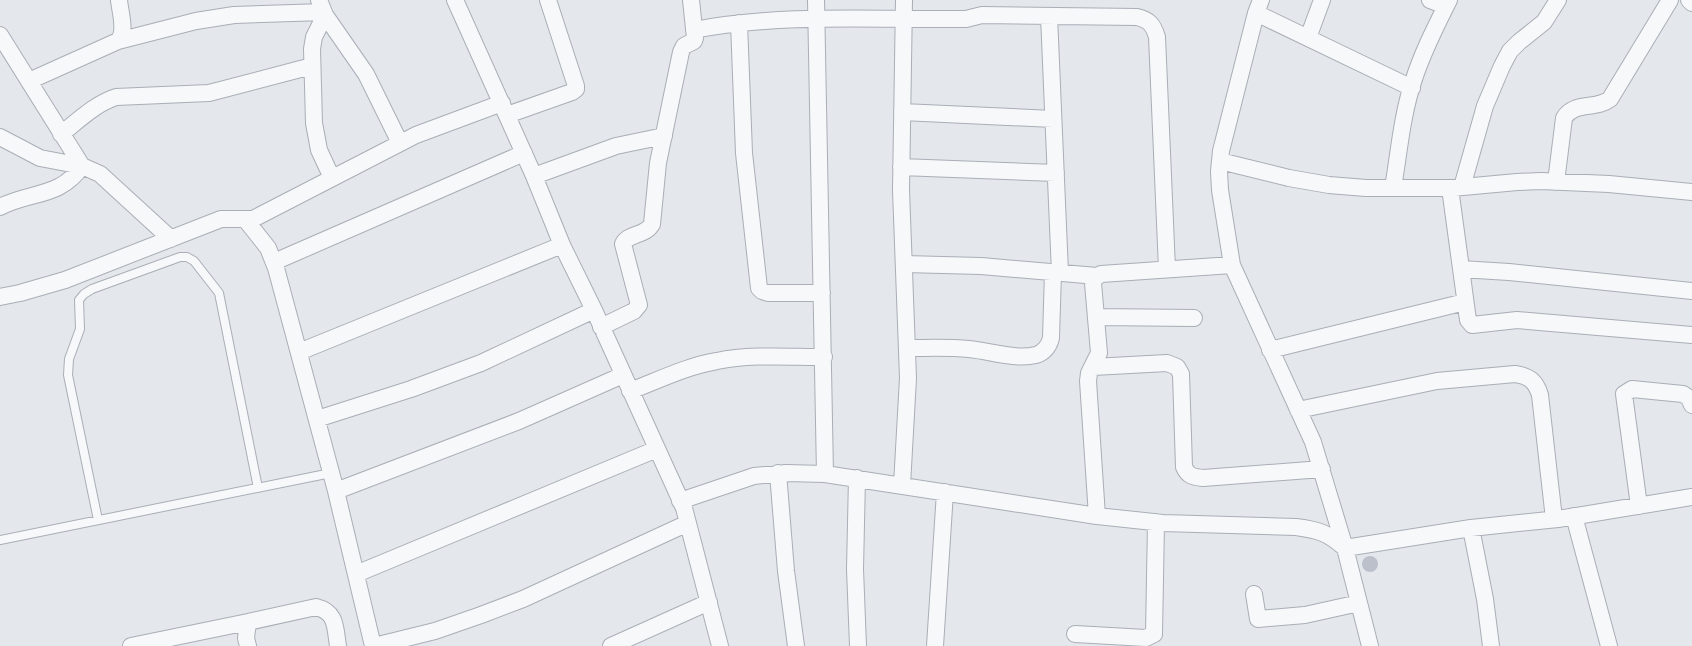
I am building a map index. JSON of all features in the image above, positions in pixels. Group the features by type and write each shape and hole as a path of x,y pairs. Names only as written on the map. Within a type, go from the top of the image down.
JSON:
{"street":[{"path":"118,0 123,29 122,36 118,42"},
{"path":"455,0 505,109 562,245 594,310 680,501 688,523 720,646"},
{"path":"0,297 20,294 65,280 221,220 232,218 245,219 259,216 416,135 576,90 548,0"},
{"path":"601,327 634,311 639,305 623,244 628,239 649,229 652,224 658,163 681,52 684,46 694,41 691,0"},
{"path":"816,0 824,357 825,474"},
{"path":"902,485 908,378 901,167 904,0"},
{"path":"1308,38 1322,0"},
{"path":"1393,188 1404,120 1412,88 1425,50 1447,3 1430,0"},
{"path":"1558,0 1544,22 1510,51 1485,106 1456,188 1461,269 1468,320 1472,325 1518,320 1692,335"},
{"path":"1556,182 1564,118 1567,113 1575,108 1601,105 1610,99 1670,0"},
{"path":"1370,646 1345,548 1313,442 1232,265 1220,190 1220,161 1258,6 1308,38 1412,88"},
{"path":"29,81 118,42 196,21 234,15 322,9"},
{"path":"322,9 312,49 316,138 319,150 332,178"},
{"path":"322,9 366,74 400,143"},
{"path":"694,30 739,23 816,18 904,20 966,19 982,15 1137,17 1146,19 1154,26 1157,37 1167,269"},
{"path":"908,348 969,349 1009,355 1036,355 1042,352 1049,345 1051,338 1057,273 1056,173 1049,16"},
{"path":"739,23 744,153 759,288 768,293 822,293"},
{"path":"1,40 29,81 82,166"},
{"path":"61,134 93,109 105,101 116,97 208,93 257,82 312,66"},
{"path":"902,112 1053,119"},
{"path":"0,136 40,158 82,166 100,174 171,239"},
{"path":"534,176 616,146 664,136"},
{"path":"274,262 524,153"},
{"path":"1220,161 1290,178 1329,185 1393,188 1456,188 1517,182 1556,182 1609,184 1692,192"},
{"path":"0,207 20,199 53,191 63,186 74,177 82,166"},
{"path":"901,167 1056,173"},
{"path":"245,219 268,248 274,262 336,491 374,646 435,631 523,599 688,523"},
{"path":"299,352 562,245"},
{"path":"904,264 982,266 1097,276 1101,274 1232,265"},
{"path":"1461,269 1509,272 1692,291"},
{"path":"1097,276 1093,283 1099,353 1089,373 1088,381 1097,516"},
{"path":"1270,350 1465,302"},
{"path":"317,419 411,389 474,365 594,310"},
{"path":"1096,317 1194,318"},
{"path":"630,391 694,366 718,360 824,357"},
{"path":"1093,367 1167,363 1177,367 1181,374 1184,467 1187,473 1193,477 1203,478 1322,470"},
{"path":"1298,410 1437,381 1515,374 1524,375 1537,385 1540,395 1554,519"},
{"path":"336,491 519,421 623,375"},
{"path":"1639,506 1624,394 1632,390 1683,394 1689,398 1692,405"},
{"path":"356,574 657,449"},
{"path":"778,473 786,571 796,646"},
{"path":"680,501 754,476 778,473 825,474 1097,516 1156,522 1288,527 1318,530 1332,536 1345,548"},
{"path":"857,478 855,569 858,646"},
{"path":"935,646 945,492"},
{"path":"1345,548 1471,528 1554,519 1692,497"},
{"path":"1574,516 1609,646"},
{"path":"1075,634 1146,638 1154,634 1156,522"},
{"path":"1471,528 1485,599 1491,646"},
{"path":"1254,594 1258,619 1305,615 1359,603"},
{"path":"611,646 709,602"},
{"path":"131,646 316,607 331,614 338,646"},
{"path":"248,622 246,638 248,646"}],"lane":[{"path":"98,520 68,376 69,359 80,329 79,300 84,294 92,289 180,257 188,257 194,261 219,293 258,488"},
{"path":"0,540 331,473"}],"building":[{"path":"1370,556 1376,558 1378,564 1376,570 1370,572 1364,570 1362,564 1364,558"}]}
